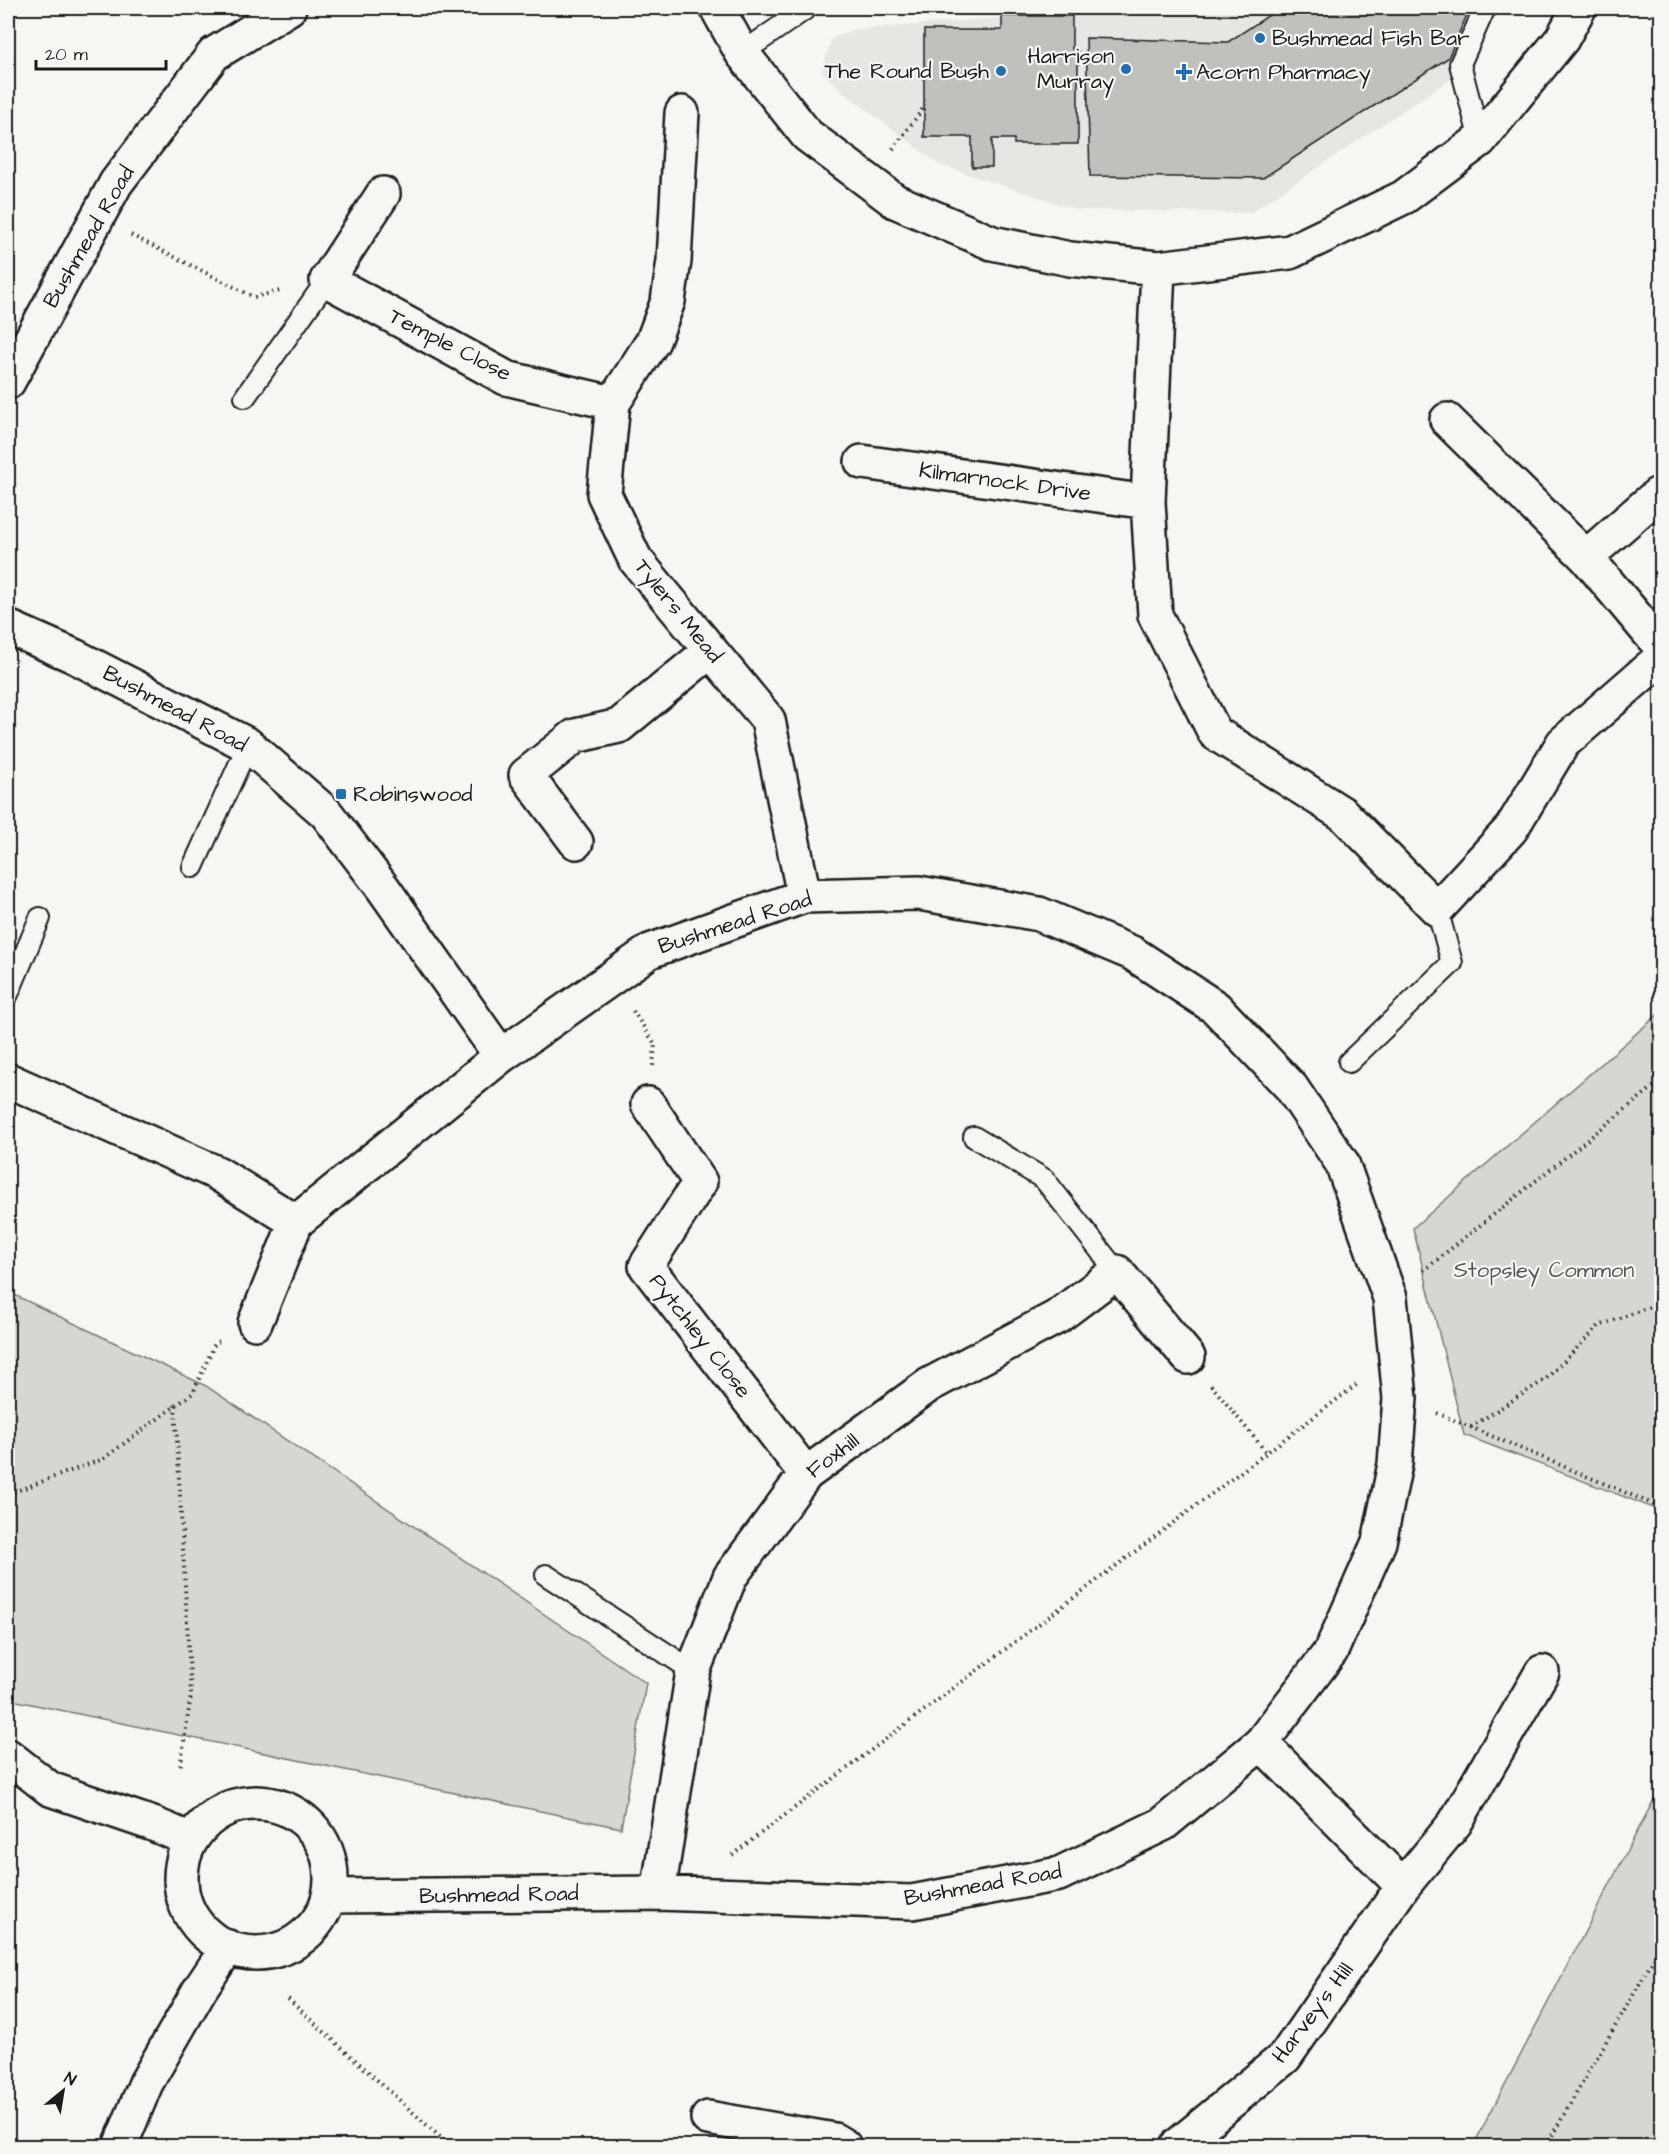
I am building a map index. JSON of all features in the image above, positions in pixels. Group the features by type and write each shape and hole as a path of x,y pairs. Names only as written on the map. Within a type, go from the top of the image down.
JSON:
{"street":[{"name":"Bushmead Road","path":"8,382 116,183 214,54 289,8"},
{"path":"717,8 742,53 807,135 895,201 992,243 1070,259 1158,268 1290,252 1404,197 1480,140 1562,39 1579,8"},
{"name":"Tylers Mead","path":"682,113 674,261 668,302 653,341 613,403 604,494 634,559 768,720 804,896"},
{"path":"327,280 382,194"},
{"path":"1158,268 1148,502 1155,615 1215,733 1342,814 1437,909 1511,829 1563,743 1662,657"},
{"name":"Temple Close","path":"327,280 506,378 613,403"},
{"path":"1447,420 1586,557 1662,648"},
{"name":"Kilmarnock Drive","path":"862,462 1148,502"},
{"path":"1586,557 1657,495"},
{"name":"Bushmead Road","path":"8,627 75,656 248,745 326,813 383,888 501,1056 650,951 804,896 919,893 1040,914 1132,952 1216,1008 1291,1087 1342,1163 1390,1298 1400,1398 1395,1464 1379,1542 1331,1651 1261,1743 1163,1824 1059,1874 912,1902 658,1893 330,1896"},
{"path":"576,842 526,775 575,736 619,726 710,651"},
{"path":"255,1323 296,1222 501,1056"},
{"path":"8,1080 217,1173 296,1222"},
{"name":"Pytchley Close","path":"648,1104 700,1182 646,1266 806,1474"},
{"path":"1117,1272 1188,1357"},
{"name":"Foxhill","path":"658,1893 693,1671 730,1577 806,1474 929,1385 1057,1317 1117,1272"},
{"name":"Harvey's Hill","path":"1177,2146 1285,2057 1403,1886 1455,1823 1542,1672"},
{"path":"1261,1743 1403,1886"},
{"path":"8,1756 50,1789 153,1824 189,1839"},
{"path":"240,1804 262,1804 287,1810 307,1824 320,1840 332,1865 330,1896 320,1920 301,1937 282,1949 254,1954 228,1947 206,1932 189,1913 182,1890 181,1867 189,1839 219,1812 240,1804"},
{"path":"120,2146 146,2083 200,1989 228,1947"},
{"path":"708,2118 834,2140 844,2146"}],"lane":[{"path":"742,53 807,8"},
{"path":"1480,140 1460,64 1485,8"},
{"path":"245,397 327,280"},
{"path":"193,867 248,745"},
{"path":"1348,1062 1452,963 1437,909"},
{"path":"8,994 40,918"},
{"path":"974,1137 1044,1179 1117,1272"},
{"path":"546,1575 693,1671"}],"path":[{"path":"869,182 924,106"},
{"path":"96,218 254,297 327,280"},
{"path":"611,978 655,1044 648,1104"},
{"path":"1390,1298 1662,1080"},
{"path":"1471,1428 1546,1379 1599,1326 1649,1307 1662,1299"},
{"path":"8,1494 103,1459 192,1393 215,1343 255,1323"},
{"path":"727,1859 1396,1356"},
{"path":"1188,1357 1266,1452"},
{"path":"1400,1398 1662,1508"},
{"path":"175,1406 191,1695 180,1768"},
{"path":"1546,2146 1662,1945"},
{"path":"288,1999 450,2146"}],"shaded area":[{"path":"1011,8 1483,8 1452,78 1250,213 1078,210 940,165 847,95 822,72 831,39 852,30 1010,17"}],"green space":[{"name":"Stopsley Common","path":"1661,1012 1661,1511 1464,1435 1413,1228"},
{"path":"8,1292 206,1386 646,1683 621,1828 17,1701 8,1693"},
{"path":"1661,1786 1661,2146 1473,2146"}],"building":[{"path":"1280,8 1470,8 1448,58 1263,178 1090,176 1086,38 1228,42"},
{"name":"The Round Bush","path":"1002,16 1072,16 1072,49 1078,50 1078,144 1014,144 1014,139 992,139 992,167 972,167 972,137 924,137 924,30 1002,30"}],"place":[{"name":"Bushmead Fish Bar","path":"1260,38"},
{"name":"Harrison Murray","path":"1126,69"},
{"name":"The Round Bush","path":"1001,71"},
{"name":"Acorn Pharmacy","path":"1184,72"},
{"name":"Robinswood","path":"341,794"}]}
